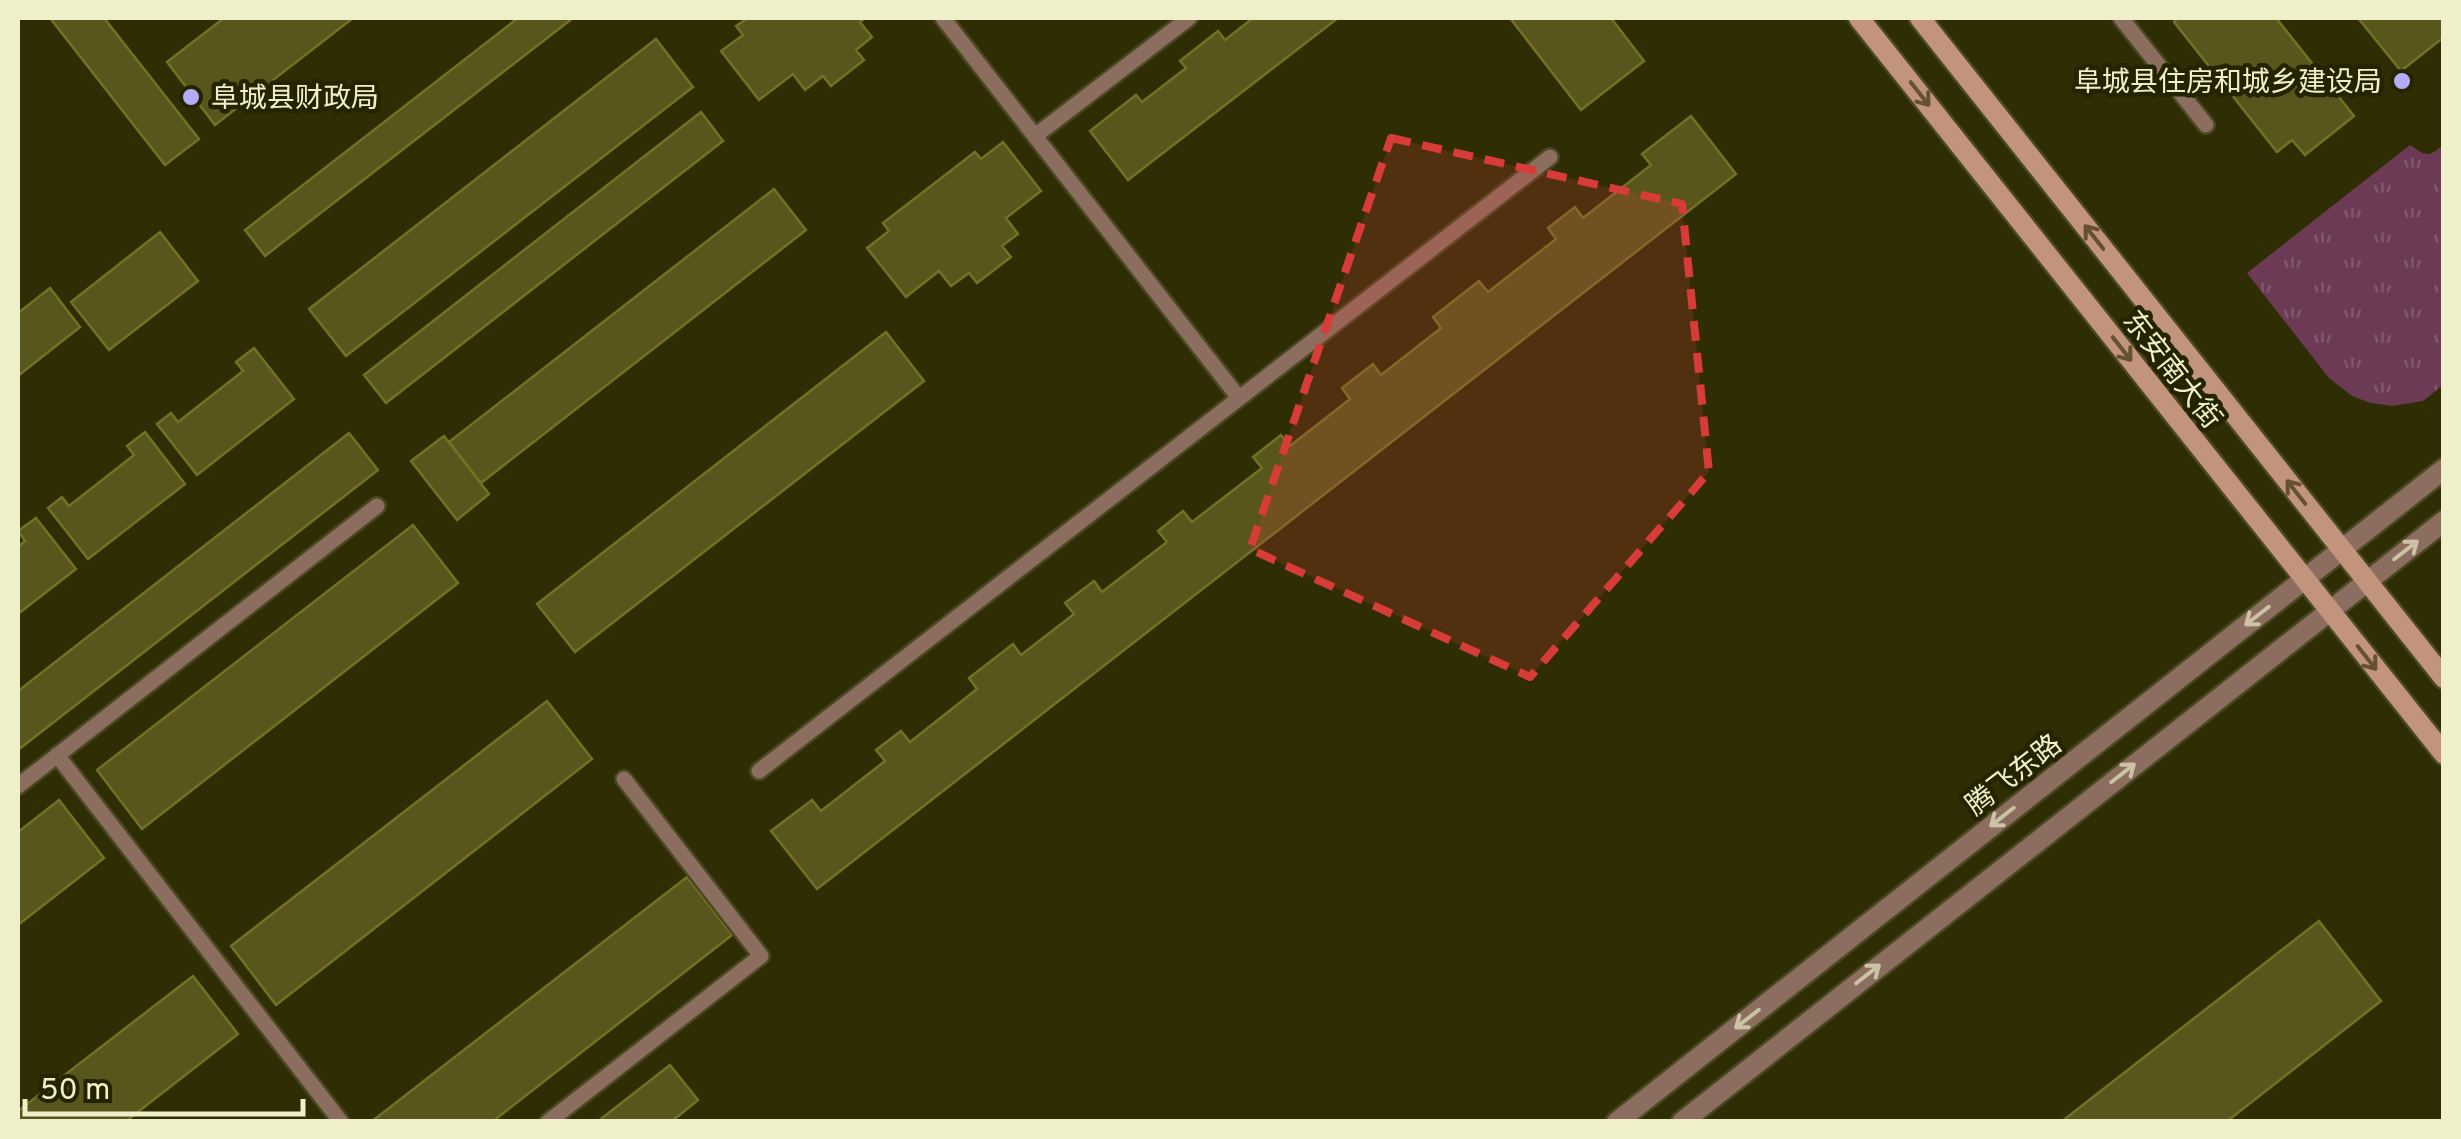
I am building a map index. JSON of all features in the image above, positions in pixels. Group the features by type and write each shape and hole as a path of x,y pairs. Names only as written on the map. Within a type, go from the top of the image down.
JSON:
{"main road":[{"name":"东安南大街","path":"1860,18 2444,754"},
{"name":"东安南大街","path":"1920,18 2444,678"}],"street":[{"name":"腾飞东路","path":"1617,1122 2444,469"},
{"path":"1682,1122 2444,520"}],"lane":[{"path":"945,18 1239,398"},
{"path":"1036,136 1189,18"},
{"path":"2121,18 2206,125"},
{"path":"759,771 1550,157"},
{"path":"18,786 377,506"},
{"path":"57,755 340,1122"},
{"path":"548,1122 761,956 624,779"}],"highlighted area":[{"path":"1391,138 1682,204 1709,472 1530,677 1250,549"}],"green space":[{"path":"2410,145 2427,154 2443,145 2443,385 2423,401 2393,406 2352,396 2329,378 2247,273"}],"building":[{"path":"50,18 104,18 199,139 165,165"},
{"path":"224,18 353,18 215,125 167,62"},
{"path":"518,18 573,18 265,256 245,230"},
{"path":"748,18 865,18 860,22 872,37 856,50 864,60 831,86 823,76 805,90 793,74 759,100 721,51 743,35 736,26"},
{"path":"1253,18 1338,18 1128,180 1090,131 1136,95 1142,102 1186,68 1180,61 1218,31 1225,40"},
{"path":"1510,18 1611,18 1644,61 1581,110"},
{"path":"2179,18 2276,18 2354,116 2305,155 2292,140 2277,152 2174,22"},
{"path":"2358,18 2444,18 2444,37 2401,71"},
{"path":"656,39 693,87 346,356 309,309"},
{"path":"701,112 723,141 386,403 364,375"},
{"path":"1691,116 1736,174 817,889 771,831 812,800 821,811 885,761 876,750 901,731 910,742 977,689 969,678 1013,644 1021,655 1074,614 1065,603 1094,581 1102,592 1167,542 1158,531 1183,511 1192,522 1262,468 1253,457 1281,435 1290,446 1350,399 1342,388 1373,364 1381,375 1441,328 1433,317 1479,281 1488,292 1556,239 1548,228 1575,207 1583,218 1651,165 1642,154"},
{"path":"1003,142 1041,191 1006,218 1018,234 1002,246 1011,257 977,283 969,273 951,286 939,271 906,297 867,248 889,231 883,223 975,152 981,159"},
{"path":"774,189 806,230 481,483 449,442"},
{"path":"160,232 198,281 109,350 71,302"},
{"path":"50,288 80,327 18,376 18,313"},
{"path":"886,332 924,381 575,652 537,604"},
{"path":"254,348 294,399 197,475 157,424 171,413 178,422 243,371 236,362"},
{"path":"145,432 185,484 88,559 48,508 62,497 69,506 134,455 127,446"},
{"path":"349,433 378,470 18,750 18,691"},
{"path":"444,436 489,494 457,520 411,461"},
{"path":"36,518 76,569 18,614 18,547 25,541 18,531"},
{"path":"413,525 458,583 142,829 97,770"},
{"path":"547,701 592,759 276,1005 231,946"},
{"path":"59,800 104,858 18,925 18,832"},
{"path":"687,877 732,935 492,1122 371,1122"},
{"path":"2319,921 2381,1001 2226,1122 2061,1122"},
{"path":"193,976 238,1034 125,1122 18,1122 18,1111"},
{"path":"670,1065 698,1100 671,1122 597,1122"}],"place":[{"name":"阜城县住房和城乡建设局","path":"2402,81"},
{"name":"阜城县财政局","path":"191,97"}]}
